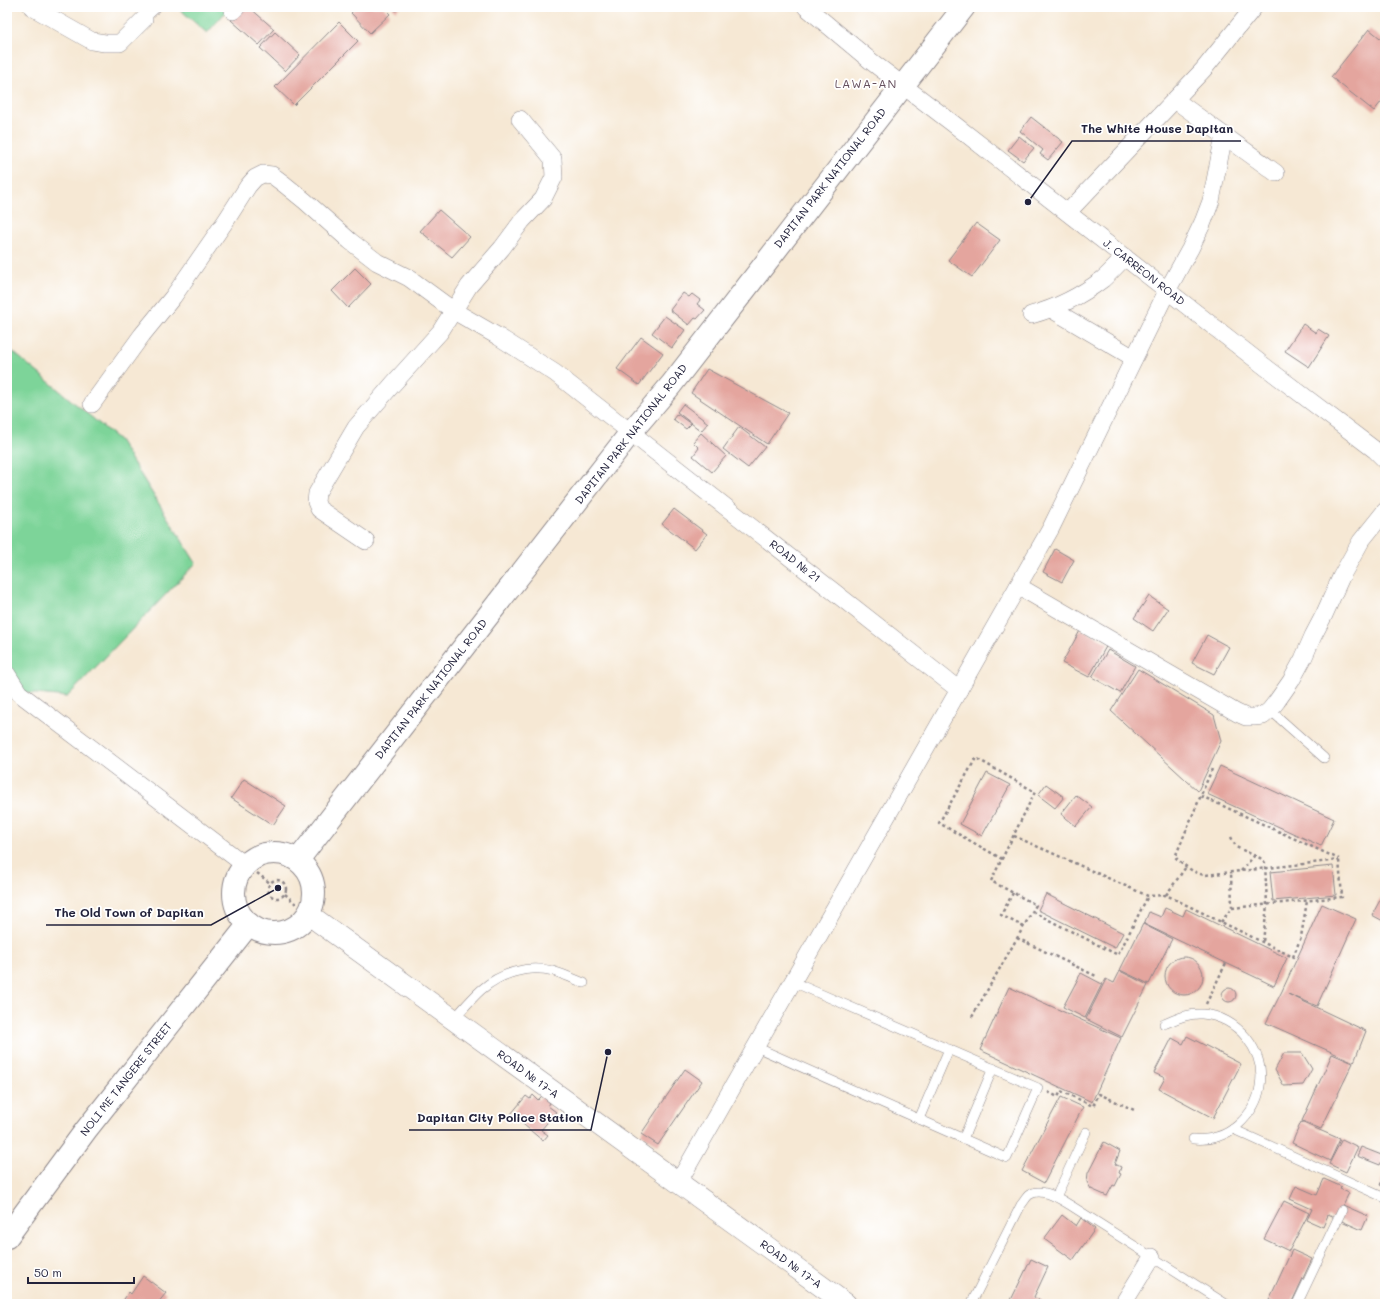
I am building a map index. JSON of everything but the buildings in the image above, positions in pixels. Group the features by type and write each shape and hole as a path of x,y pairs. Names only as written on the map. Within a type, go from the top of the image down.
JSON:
{"main road":[{"name":"DAPITAN PARK NATIONAL ROAD","path":"298,860 964,7"},
{"path":"271,853 290,855 298,860 304,866 313,881 314,898 308,914 302,922 286,931 276,933 258,929 242,918 234,900 234,890 235,881 245,864 261,855 271,853"},
{"name":"NOLI ME TANGERE STREET","path":"7,1237 86,1130 249,924"}],"street":[{"path":"32,7 92,41 105,43 120,43 144,19"},
{"name":"J. CARREON ROAD","path":"806,7 872,62 1068,212 1268,369 1375,450 1385,460"},
{"path":"1068,212 1203,70 1254,7"},
{"path":"1175,100 1276,173"},
{"path":"366,541 319,509 316,502 317,493 356,427 440,332 473,280 543,199 554,177 553,159 520,119"},
{"path":"678,1183 1051,528 1167,290 1190,249 1211,201 1224,135"},
{"name":"ROAD № 21","path":"92,404 142,335 173,297 228,219 248,186 255,178 263,174 272,175 305,201 350,241 378,262 409,278 454,310 555,373 959,690"},
{"path":"1031,315 1051,309 1087,290 1103,278 1125,257"},
{"path":"1051,309 1134,358"},
{"path":"1018,586 1237,714 1246,717 1262,716 1270,710 1297,670 1341,577 1361,541 1385,511"},
{"path":"7,674 19,693 245,864"},
{"name":"ROAD № 17-A","path":"308,914 846,1304"},
{"path":"1123,1304 1152,1257"}],"lane":[{"path":"144,19 157,7"},
{"path":"1270,710 1324,758"},
{"path":"453,1020 481,990 494,980 518,971 537,969 552,971 584,983"},
{"path":"756,1047 1007,1158 1038,1088 793,982"},
{"path":"1164,1024 1182,1016 1202,1014 1219,1018 1234,1026 1247,1037 1256,1052 1261,1069 1260,1086 1256,1103 1246,1117 1233,1129 1218,1137 1201,1140 1193,1139"},
{"path":"919,1119 949,1049"},
{"path":"963,1139 993,1068"},
{"path":"1233,1129 1385,1198"},
{"path":"1056,1197 1086,1132"},
{"path":"971,1304 1021,1205 1030,1194 1042,1192 1056,1197 1226,1304"},
{"path":"1297,1304 1342,1210"}],"path":[{"path":"972,1017 1036,905 991,881 1014,836 1035,792 976,758 939,823 1002,859"},
{"path":"1212,769 1175,857 1186,867 1193,872 1205,875 1339,860"},
{"path":"1201,796 1339,860"},
{"path":"1014,836 1148,896 1166,895 1240,933 1263,942 1293,957 1301,937 1308,900"},
{"path":"1230,837 1236,847 1255,855 1264,861 1267,904 1263,942"},
{"path":"1241,871 1255,855"},
{"path":"1232,908 1342,897 1339,860"},
{"path":"1166,895 1186,867"},
{"path":"1221,922 1232,908 1231,872"},
{"path":"274,880 280,880 285,884 286,890 284,895 275,898 270,895 268,887 274,880"},
{"path":"1013,893 1001,915 1024,927"},
{"path":"1033,912 1118,955 1148,896"},
{"path":"1018,938 1098,977"},
{"path":"1202,1014 1226,963"},
{"path":"1038,1088 1058,1097 1060,1090 1092,1106 1099,1094 1134,1110"}],"green space":[{"path":"177,7 230,7 207,33"},
{"path":"7,347 119,440 196,563 67,697 7,691"}],"place":[{"name":"The White House Dapitan","path":"1028,202"},
{"name":"The Old Town of Dapitan","path":"278,888"},
{"name":"Dapitan City Police Station","path":"608,1052"}],"district":[{"name":"LAWA-AN","path":"866,84"}]}
